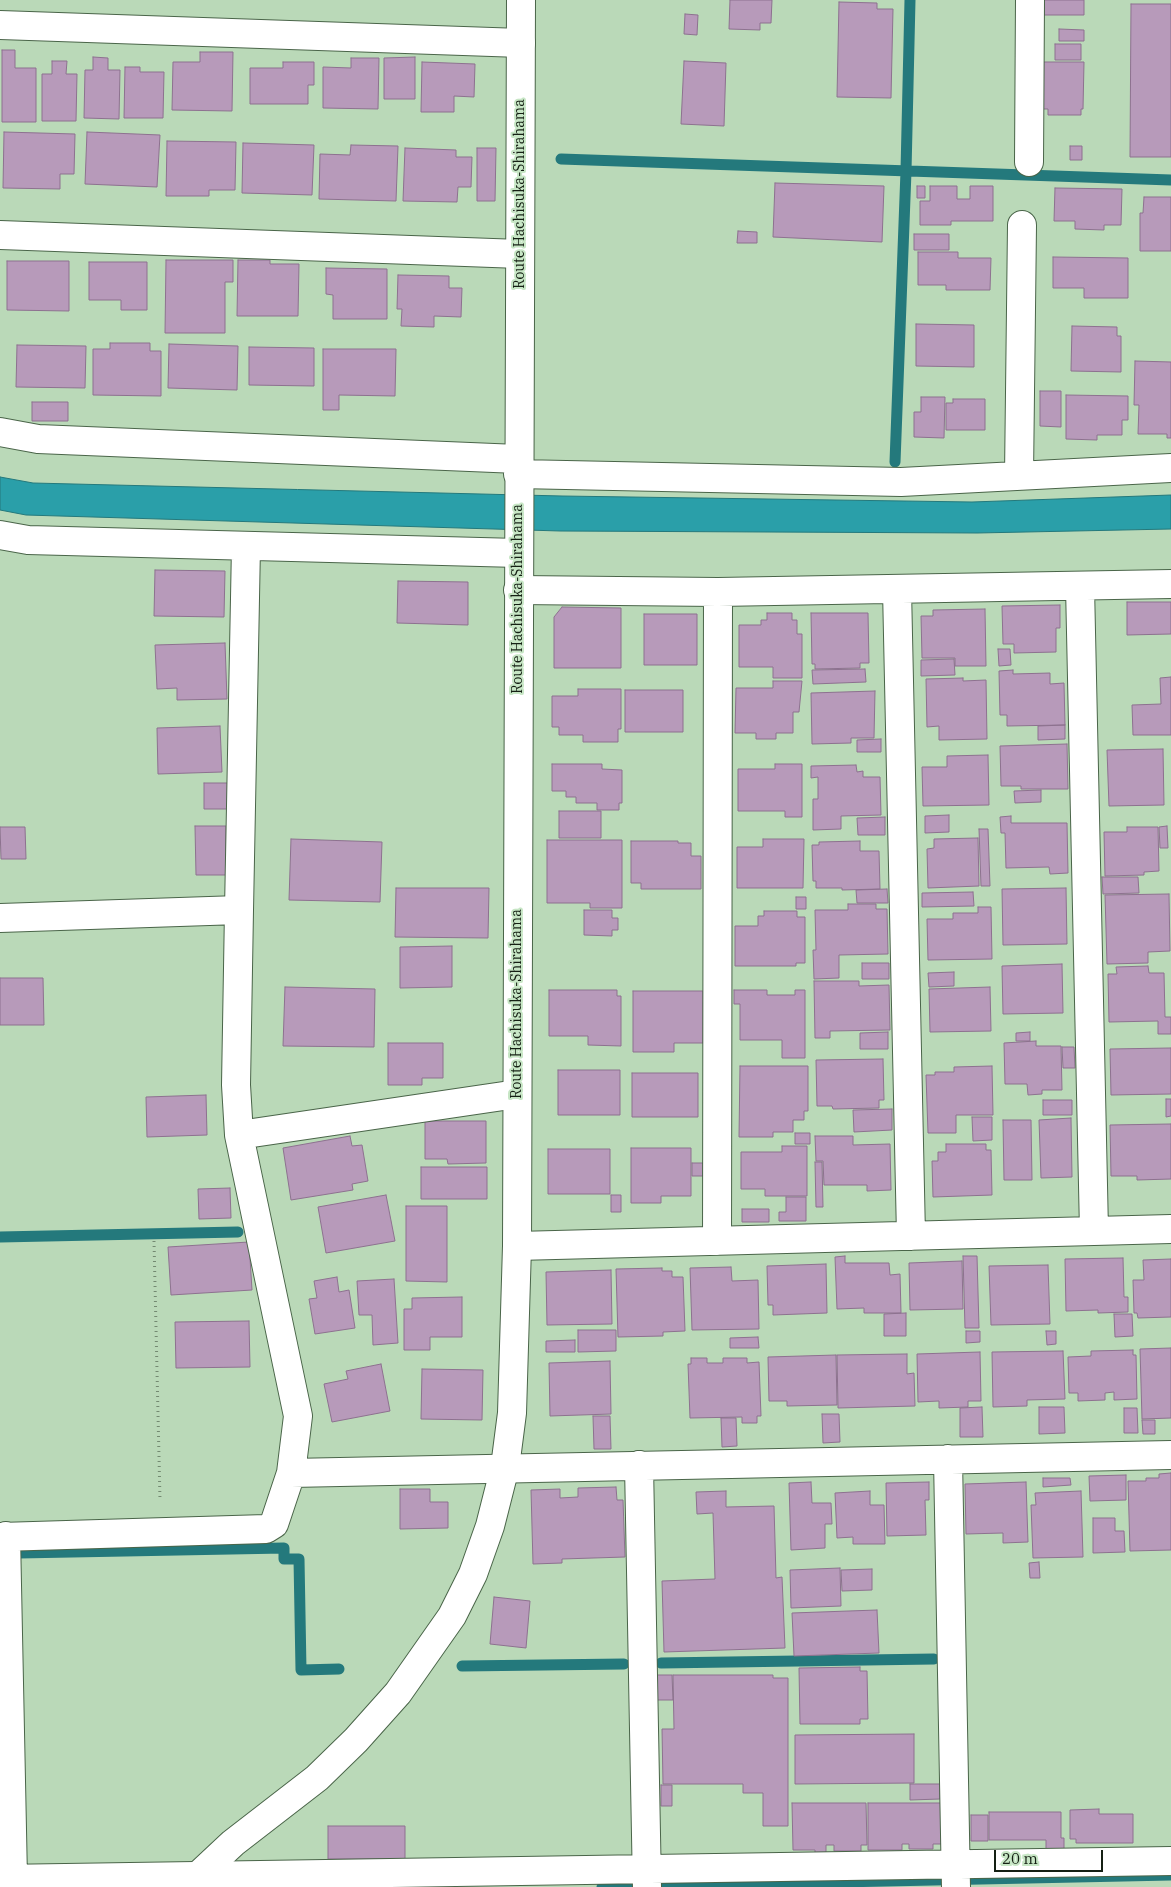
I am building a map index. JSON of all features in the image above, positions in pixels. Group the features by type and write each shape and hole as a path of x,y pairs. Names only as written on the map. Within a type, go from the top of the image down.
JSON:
{"street":[{"name":"Route Hachisuka-Shirahama","path":"191,1881 233,1843 317,1778 356,1740 398,1693 452,1616 473,1574 490,1526 505,1467 512,1412 517,1246 521,0"},
{"path":"1029,162 1030,0"},
{"path":"0,25 521,43"},
{"path":"1019,476 1022,225"},
{"path":"0,234 520,254"},
{"path":"0,432 38,439 518,472 901,482 1171,468"},
{"path":"0,535 28,540 246,546 518,547"},
{"path":"246,546 236,1085 239,1135 298,1416 290,1473 274,1524 266,1529 3,1537 6,1879 191,1881 956,1873 1171,1861"},
{"path":"518,590 718,592 1171,584"},
{"path":"1080,586 1094,1231"},
{"path":"898,589 911,1236"},
{"path":"717,1241 718,592"},
{"path":"0,918 239,910"},
{"path":"239,1135 517,1094"},
{"path":"517,1246 1171,1229"},
{"path":"290,1473 505,1467 1171,1455"},
{"path":"948,1460 956,1873"},
{"path":"639,1465 647,1877"}],"path":[{"path":"154,1241 160,1532"}],"water":[{"path":"0,477 33,483 562,496 972,502 1171,495 1171,529 977,533 560,531 26,515 0,510"}],"building":[{"path":"730,0 772,0 771,23 760,23 760,30 729,29"},
{"path":"1044,0 1084,0 1084,15 1044,15"},
{"path":"839,2 877,3 877,9 893,9 891,98 837,97"},
{"path":"1131,4 1171,4 1171,157 1130,157"},
{"path":"685,14 698,15 697,35 684,34"},
{"path":"1059,29 1084,30 1084,41 1059,41"},
{"path":"1055,44 1081,44 1081,60 1055,60"},
{"path":"2,50 15,50 15,68 36,68 36,122 2,122"},
{"path":"200,52 233,52 232,111 172,110 173,62 200,62"},
{"path":"93,57 108,58 108,70 120,70 119,119 84,118 85,70 93,70"},
{"path":"415,57 415,99 384,99 384,58"},
{"path":"351,58 379,58 378,109 323,108 323,67 351,68"},
{"path":"52,61 67,61 66,74 77,74 76,121 42,121 42,74 52,74"},
{"path":"684,61 726,63 724,126 681,124"},
{"path":"283,62 314,62 314,85 308,85 308,104 250,104 250,68 283,68"},
{"path":"422,62 475,64 474,97 454,96 454,112 421,112"},
{"path":"1043,62 1084,62 1083,109 1081,109 1081,115 1048,115 1048,109 1043,109"},
{"path":"125,67 140,67 140,72 164,72 163,118 124,118"},
{"path":"4,132 75,134 74,174 60,174 60,189 3,188"},
{"path":"87,132 160,135 157,187 85,184"},
{"path":"167,141 236,142 235,190 209,190 209,196 166,196"},
{"path":"243,143 314,145 312,195 242,193"},
{"path":"351,145 398,146 396,201 319,199 320,154 350,155"},
{"path":"1070,146 1082,146 1082,160 1070,160"},
{"path":"405,148 456,150 456,157 472,157 471,187 458,187 457,202 403,201"},
{"path":"477,148 496,148 495,201 477,201"},
{"path":"775,183 884,186 882,242 773,237"},
{"path":"917,186 925,186 925,198 917,198"},
{"path":"930,186 957,186 957,199 970,199 970,186 993,186 993,221 951,221 951,225 920,225 920,201 930,201"},
{"path":"1055,188 1122,189 1121,225 1104,225 1104,230 1075,229 1075,221 1054,221"},
{"path":"1144,197 1171,197 1171,251 1140,251 1140,213 1143,213"},
{"path":"738,231 757,232 757,243 737,243"},
{"path":"914,234 949,234 949,250 914,250"},
{"path":"918,252 958,252 958,258 991,258 990,290 946,290 946,285 918,285"},
{"path":"1053,257 1128,258 1128,298 1084,298 1084,288 1053,288"},
{"path":"166,260 233,260 233,282 225,282 225,333 165,333"},
{"path":"238,260 270,260 270,264 299,264 298,316 237,316"},
{"path":"7,261 69,261 69,311 7,310"},
{"path":"89,262 147,262 147,310 121,310 121,300 89,300"},
{"path":"326,268 387,269 387,319 333,319 333,295 326,294"},
{"path":"398,275 449,276 449,288 462,288 461,317 434,316 434,327 401,326 402,309 397,309"},
{"path":"916,324 974,325 974,367 916,366"},
{"path":"1072,326 1117,327 1117,336 1121,336 1121,372 1071,371"},
{"path":"110,343 150,343 150,351 161,351 161,396 93,395 93,349 110,349"},
{"path":"169,344 238,346 237,390 168,388"},
{"path":"17,345 86,346 85,388 16,387"},
{"path":"249,347 314,348 314,386 249,385"},
{"path":"323,349 396,349 395,396 339,395 339,410 323,410"},
{"path":"1135,361 1171,362 1171,438 1167,438 1167,434 1138,434 1139,405 1134,405"},
{"path":"1040,391 1061,391 1061,427 1040,426"},
{"path":"1066,395 1128,396 1128,420 1122,420 1122,435 1097,435 1097,440 1066,439"},
{"path":"921,397 945,397 944,438 914,437 914,412 921,412"},
{"path":"953,399 985,399 985,430 946,430 946,403 953,403"},
{"path":"32,402 68,402 68,421 32,421"},
{"path":"155,570 225,571 224,617 154,616"},
{"path":"398,581 468,582 468,625 397,623"},
{"path":"1127,602 1171,602 1171,634 1127,635"},
{"path":"1060,605 1060,628 1056,628 1056,652 1014,653 1014,644 1003,644 1002,606"},
{"path":"562,607 621,608 621,668 554,668 554,617"},
{"path":"985,609 986,666 955,666 955,658 922,658 921,616 933,616 933,610"},
{"path":"767,613 792,613 792,620 797,620 797,634 802,634 802,678 773,678 773,667 739,667 739,625 761,625 761,620 767,620"},
{"path":"811,613 868,613 869,663 860,663 860,668 815,669 815,664 812,664"},
{"path":"644,614 697,614 697,665 644,665"},
{"path":"225,643 227,699 177,700 177,688 157,689 155,645"},
{"path":"998,649 1010,649 1011,665 999,666"},
{"path":"954,659 955,675 921,676 921,660"},
{"path":"865,669 866,682 813,684 812,670"},
{"path":"1013,670 1013,674 1050,673 1050,684 1064,683 1065,725 1007,726 1007,715 1000,715 999,671"},
{"path":"1171,677 1171,735 1133,735 1132,705 1161,704 1160,678"},
{"path":"963,678 963,681 986,680 987,739 939,740 939,726 927,727 926,679"},
{"path":"773,681 802,681 799,712 793,712 793,733 776,733 776,739 756,739 756,733 735,733 736,688 773,688"},
{"path":"578,689 621,689 621,729 618,729 618,742 583,742 583,735 559,735 559,727 552,727 552,696 578,696"},
{"path":"625,690 683,690 683,732 625,732"},
{"path":"875,691 874,738 851,738 851,743 812,744 811,693"},
{"path":"1065,725 1065,739 1038,740 1038,726"},
{"path":"220,726 222,772 158,774 157,728"},
{"path":"881,739 881,752 857,752 857,740"},
{"path":"1067,744 1068,789 1021,789 1021,786 1001,786 1000,746"},
{"path":"1163,749 1164,805 1109,806 1107,750"},
{"path":"988,755 989,805 923,806 922,767 947,767 947,756"},
{"path":"552,764 602,764 602,769 622,770 622,803 619,803 619,810 597,810 597,803 576,803 576,797 566,797 566,791 552,791"},
{"path":"775,764 802,764 802,817 785,817 785,811 738,811 738,769 775,769"},
{"path":"856,765 857,772 863,771 863,777 880,777 881,815 841,816 841,829 813,830 813,799 818,799 818,777 811,778 811,766"},
{"path":"204,783 233,783 233,809 204,809"},
{"path":"1041,790 1041,802 1015,803 1014,791"},
{"path":"559,811 601,811 601,838 559,838"},
{"path":"949,815 949,832 925,833 925,816"},
{"path":"1011,816 1011,823 1067,823 1068,873 1050,874 1049,867 1006,868 1005,833 1001,833 1000,817"},
{"path":"885,817 885,835 858,835 857,818"},
{"path":"195,826 226,826 226,875 196,875"},
{"path":"1167,826 1168,848 1160,848 1159,827"},
{"path":"0,827 25,827 26,859 1,859"},
{"path":"1127,827 1158,827 1159,871 1144,872 1144,875 1105,876 1104,832 1127,832"},
{"path":"979,829 988,829 990,886 981,886"},
{"path":"978,838 979,886 928,888 927,849 934,848 934,839"},
{"path":"291,839 382,842 380,902 289,900"},
{"path":"763,839 804,839 803,888 737,888 737,847 763,847"},
{"path":"547,840 622,840 622,908 590,908 590,903 547,903"},
{"path":"631,841 678,841 678,843 691,843 691,856 701,856 701,889 641,889 641,883 631,883"},
{"path":"860,841 860,851 879,851 880,889 842,890 842,888 816,888 816,881 813,881 812,845 819,845 819,842"},
{"path":"1102,877 1138,877 1139,893 1103,894"},
{"path":"396,888 489,888 488,938 395,937"},
{"path":"1066,888 1067,944 1003,945 1002,889"},
{"path":"887,889 888,903 857,903 856,890"},
{"path":"973,892 974,906 922,907 922,893"},
{"path":"1169,894 1170,951 1148,952 1148,963 1107,964 1105,895"},
{"path":"796,897 806,897 806,909 796,909"},
{"path":"848,904 876,904 876,909 887,909 888,954 839,955 839,978 814,979 813,950 816,950 815,910 848,910"},
{"path":"978,907 991,907 992,959 928,960 927,919 953,919 953,913 978,913"},
{"path":"584,910 612,910 612,918 618,918 618,930 612,930 612,936 584,935"},
{"path":"764,911 797,911 797,917 805,917 805,963 796,963 796,966 735,966 735,926 758,926 758,916 764,916"},
{"path":"452,946 452,987 400,988 400,947"},
{"path":"862,963 889,963 889,979 862,979"},
{"path":"1062,964 1063,1013 1003,1014 1002,966"},
{"path":"1148,966 1149,973 1164,973 1165,1017 1171,1017 1171,1034 1158,1034 1158,1021 1109,1022 1108,974 1117,974 1116,967"},
{"path":"954,972 954,986 929,987 928,973"},
{"path":"0,978 43,978 44,1025 0,1025"},
{"path":"814,981 859,981 859,986 889,985 890,1030 830,1031 830,1038 815,1038"},
{"path":"285,987 375,989 374,1047 283,1046"},
{"path":"990,987 991,1031 930,1032 929,989"},
{"path":"549,990 617,990 617,996 621,996 621,1046 588,1045 588,1036 549,1036"},
{"path":"734,990 767,990 767,995 795,995 795,990 805,990 805,1058 782,1058 782,1040 740,1040 740,1004 734,1004"},
{"path":"633,991 703,991 703,1043 674,1043 674,1052 633,1052"},
{"path":"888,1032 888,1049 860,1049 860,1033"},
{"path":"1030,1032 1030,1041 1016,1041 1016,1033"},
{"path":"1036,1041 1036,1046 1061,1046 1062,1090 1042,1090 1042,1094 1028,1095 1027,1084 1005,1084 1004,1043"},
{"path":"388,1043 443,1043 443,1078 422,1078 422,1085 388,1085"},
{"path":"1062,1047 1074,1047 1075,1068 1063,1068"},
{"path":"1171,1048 1171,1094 1111,1095 1110,1049"},
{"path":"883,1059 884,1100 879,1100 879,1108 833,1109 832,1106 817,1106 816,1060"},
{"path":"740,1066 808,1066 808,1111 804,1111 804,1120 793,1120 793,1132 773,1132 773,1137 739,1137"},
{"path":"992,1066 993,1115 956,1115 956,1133 928,1133 926,1075 935,1075 935,1072 954,1072 954,1067"},
{"path":"558,1070 620,1070 620,1115 558,1115"},
{"path":"632,1073 698,1073 698,1117 632,1117"},
{"path":"206,1095 207,1135 147,1137 146,1097"},
{"path":"1166,1099 1171,1099 1171,1116 1166,1117"},
{"path":"1043,1100 1072,1100 1072,1115 1043,1115"},
{"path":"892,1109 892,1130 854,1132 853,1110"},
{"path":"972,1117 992,1117 992,1140 973,1141"},
{"path":"1071,1118 1072,1177 1041,1178 1039,1120"},
{"path":"1003,1120 1031,1120 1032,1180 1004,1180"},
{"path":"425,1121 486,1121 486,1163 448,1164 447,1159 425,1159"},
{"path":"1171,1124 1171,1179 1137,1180 1137,1176 1111,1176 1110,1125"},
{"path":"795,1133 810,1133 810,1144 795,1144"},
{"path":"350,1136 352,1146 362,1145 368,1181 352,1184 353,1190 291,1200 283,1148"},
{"path":"815,1136 853,1136 853,1145 890,1144 891,1190 867,1191 867,1185 824,1185 823,1161 816,1161"},
{"path":"946,1144 986,1144 986,1150 991,1150 992,1195 933,1197 932,1161 938,1161 938,1152 946,1152"},
{"path":"782,1146 807,1146 807,1196 765,1196 765,1189 741,1189 741,1152 782,1152"},
{"path":"631,1148 691,1148 691,1196 661,1196 661,1203 631,1203"},
{"path":"548,1149 610,1149 610,1194 548,1194"},
{"path":"815,1162 822,1162 823,1207 816,1207"},
{"path":"692,1163 703,1163 703,1176 692,1176"},
{"path":"421,1167 487,1167 487,1199 421,1199"},
{"path":"230,1188 231,1218 199,1219 198,1189"},
{"path":"386,1195 395,1241 326,1253 318,1207"},
{"path":"611,1195 621,1195 621,1212 611,1212"},
{"path":"786,1197 806,1197 806,1221 779,1221 779,1212 786,1212"},
{"path":"406,1206 447,1206 447,1282 406,1281"},
{"path":"742,1209 769,1209 769,1222 742,1222"},
{"path":"249,1242 252,1290 171,1295 168,1247"},
{"path":"845,1256 845,1263 889,1263 890,1275 900,1274 901,1313 864,1313 864,1308 837,1309 835,1257"},
{"path":"963,1256 977,1256 979,1328 965,1328"},
{"path":"1123,1258 1124,1297 1128,1297 1128,1312 1098,1313 1098,1310 1066,1311 1065,1259"},
{"path":"1171,1259 1171,1317 1138,1318 1137,1313 1134,1313 1133,1280 1144,1280 1143,1260"},
{"path":"962,1261 963,1309 910,1310 909,1263"},
{"path":"826,1264 827,1313 773,1315 773,1305 768,1305 767,1266"},
{"path":"1048,1265 1050,1324 991,1325 989,1266"},
{"path":"731,1267 732,1281 758,1280 759,1329 692,1330 690,1268"},
{"path":"662,1268 662,1271 672,1271 672,1277 683,1277 685,1331 663,1332 663,1336 618,1337 616,1269"},
{"path":"611,1270 612,1324 547,1325 546,1272"},
{"path":"337,1277 339,1292 349,1290 355,1328 315,1334 309,1299 317,1298 314,1281"},
{"path":"394,1279 398,1343 373,1345 372,1315 359,1315 357,1281"},
{"path":"462,1297 462,1337 430,1337 430,1350 404,1350 404,1309 412,1309 412,1298"},
{"path":"906,1313 906,1336 884,1336 884,1314"},
{"path":"1114,1314 1132,1314 1133,1336 1115,1337"},
{"path":"249,1321 250,1367 176,1368 175,1322"},
{"path":"578,1330 616,1330 616,1351 578,1352"},
{"path":"966,1331 980,1331 980,1342 966,1343"},
{"path":"1046,1331 1056,1331 1056,1344 1047,1345"},
{"path":"758,1337 759,1348 730,1348 730,1338"},
{"path":"575,1340 575,1352 546,1352 546,1341"},
{"path":"1171,1348 1171,1418 1142,1419 1140,1349"},
{"path":"1133,1350 1133,1355 1136,1355 1137,1399 1114,1400 1114,1392 1105,1393 1105,1400 1078,1401 1078,1393 1069,1393 1068,1357 1091,1356 1091,1351"},
{"path":"1063,1351 1065,1399 1027,1400 1027,1406 993,1407 992,1352"},
{"path":"980,1352 981,1401 968,1401 968,1407 939,1408 939,1401 918,1402 917,1354"},
{"path":"907,1354 907,1374 914,1373 915,1406 838,1408 837,1355"},
{"path":"836,1355 837,1405 787,1406 787,1401 769,1401 768,1357"},
{"path":"691,1358 707,1358 707,1363 723,1363 723,1358 747,1358 747,1363 759,1362 761,1416 757,1416 757,1423 742,1423 742,1417 690,1418 688,1364 691,1364"},
{"path":"610,1361 611,1414 550,1416 549,1363"},
{"path":"381,1364 390,1411 332,1422 324,1384 348,1379 346,1371"},
{"path":"422,1369 483,1370 482,1420 421,1419"},
{"path":"982,1407 983,1437 960,1437 960,1408"},
{"path":"1039,1407 1064,1407 1065,1433 1039,1434"},
{"path":"1124,1408 1137,1408 1138,1433 1124,1433"},
{"path":"822,1414 839,1414 840,1442 823,1443"},
{"path":"593,1416 610,1416 611,1449 594,1449"},
{"path":"721,1418 736,1418 737,1446 722,1447"},
{"path":"1142,1420 1155,1420 1155,1434 1143,1434"},
{"path":"1171,1473 1171,1550 1130,1551 1128,1481 1146,1481 1146,1478 1159,1478 1159,1474"},
{"path":"1126,1475 1126,1500 1090,1501 1089,1476"},
{"path":"1043,1478 1070,1478 1071,1485 1043,1487"},
{"path":"811,1482 812,1503 831,1503 832,1524 825,1524 825,1548 791,1550 789,1483"},
{"path":"929,1482 929,1500 925,1500 926,1535 887,1536 886,1483"},
{"path":"1026,1482 1028,1542 1003,1543 1003,1533 966,1534 965,1484"},
{"path":"616,1487 617,1500 623,1500 625,1557 562,1559 562,1563 533,1564 531,1490 560,1489 560,1498 578,1497 578,1488"},
{"path":"400,1489 430,1489 430,1502 448,1502 448,1528 400,1529"},
{"path":"726,1491 726,1507 774,1506 776,1578 782,1577 785,1648 664,1652 662,1581 715,1579 713,1513 697,1514 696,1492"},
{"path":"870,1491 870,1505 884,1505 885,1544 853,1544 853,1537 837,1538 835,1493"},
{"path":"1081,1491 1083,1557 1033,1558 1031,1505 1036,1505 1035,1493"},
{"path":"1093,1518 1115,1518 1115,1531 1124,1531 1125,1552 1093,1553"},
{"path":"1039,1562 1040,1578 1030,1578 1029,1563"},
{"path":"840,1568 841,1606 791,1608 790,1570"},
{"path":"872,1569 872,1590 842,1591 841,1570"},
{"path":"494,1597 530,1601 526,1648 490,1644"},
{"path":"877,1610 879,1653 794,1656 792,1613"},
{"path":"860,1667 860,1671 867,1671 868,1719 860,1719 860,1724 800,1724 799,1668"},
{"path":"657,1675 672,1675 673,1700 657,1700"},
{"path":"673,1675 773,1675 773,1678 788,1678 788,1826 763,1826 763,1793 743,1793 743,1784 663,1784 662,1729 674,1729"},
{"path":"914,1734 914,1783 795,1784 795,1735"},
{"path":"910,1784 940,1784 940,1799 910,1800"},
{"path":"661,1785 672,1785 672,1806 661,1806"},
{"path":"792,1803 866,1803 867,1845 861,1845 861,1851 834,1851 834,1845 826,1845 826,1853 815,1853 815,1850 793,1850"},
{"path":"868,1803 941,1803 942,1844 933,1844 933,1849 909,1849 909,1844 902,1844 902,1850 868,1850"},
{"path":"1099,1809 1099,1814 1133,1814 1133,1843 1076,1843 1076,1839 1070,1839 1070,1810"},
{"path":"989,1812 1061,1812 1061,1838 1064,1838 1064,1851 1046,1851 1046,1840 989,1840"},
{"path":"971,1815 988,1815 988,1841 971,1841"},
{"path":"328,1826 405,1826 405,1859 328,1859"}],"waterway":[{"path":"895,462 906,171 910,0"},
{"path":"561,159 1171,180"},
{"path":"0,1237 238,1232"},
{"path":"19,1553 284,1548 284,1559 299,1559 301,1670 339,1669"},
{"path":"661,1663 934,1659"},
{"path":"462,1666 624,1664"},
{"path":"602,1887 1171,1875"}]}
